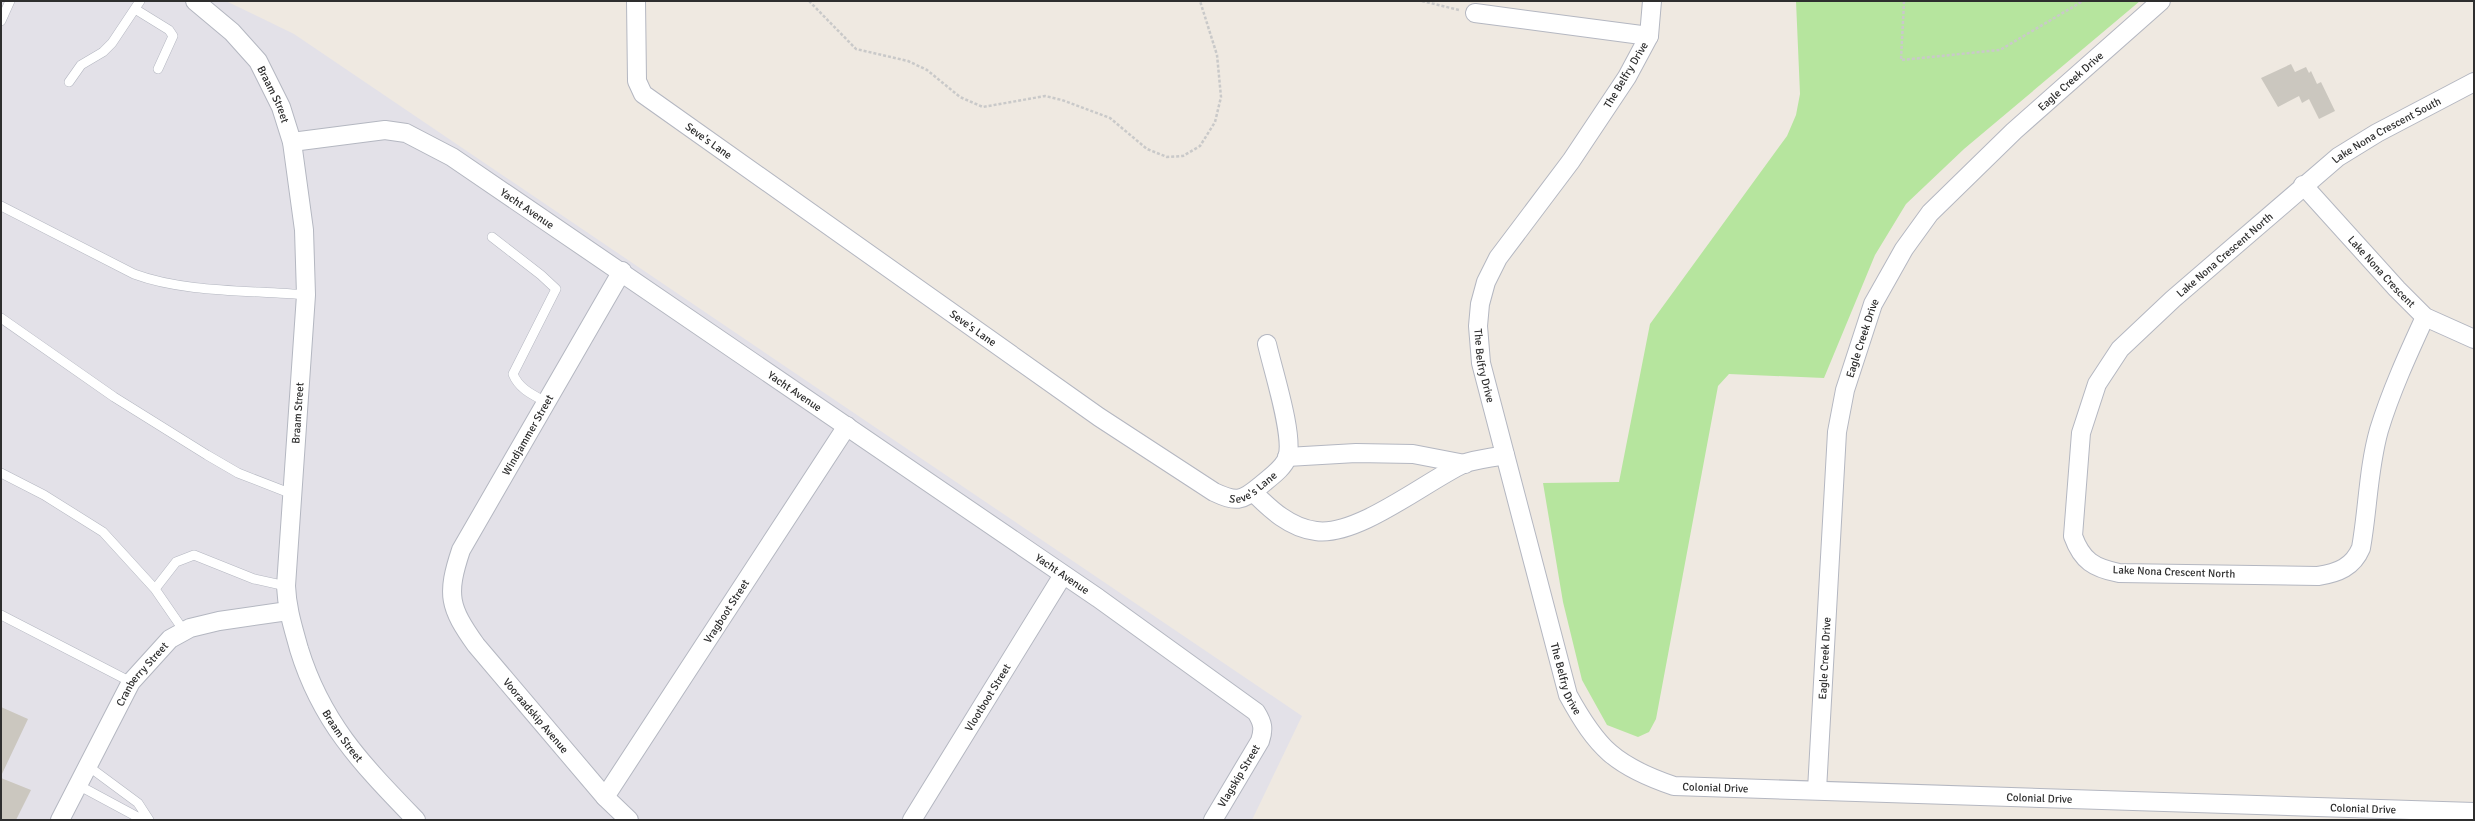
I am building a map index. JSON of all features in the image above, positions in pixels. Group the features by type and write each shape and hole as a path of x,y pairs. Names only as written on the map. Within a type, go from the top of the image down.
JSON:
{"street":[{"name":"Braam Street","path":"195,1 232,32 258,61 281,107 292,142 304,230 306,294 286,586 288,611 310,682 324,710 346,744 416,820"},
{"name":"Seve's Lane","path":"636,1 637,80 643,94 1118,429 1214,492 1231,500 1244,499 1278,470 1287,458 1288,436 1267,344"},
{"name":"The Belfry Drive","path":"1613,756 1587,730 1568,695 1481,363 1478,326 1486,282 1498,258 1570,161 1627,77 1649,36 1652,1"},
{"name":"Eagle Creek Drive","path":"1818,790 1837,432 1845,390 1873,304 1904,249 1930,213 2014,131 2161,1"},
{"path":"1475,13 1649,36"},
{"name":"Lake Nona Crescent South","path":"2304,185 2338,157 2370,137 2474,82"},
{"name":"Yacht Avenue","path":"292,142 385,130 406,133 428,142 622,271 1098,598 1256,712 1262,721 1263,730"},
{"name":"Lake Nona Crescent","path":"2304,185 2397,289 2425,317 2474,339"},
{"name":"Lake Nona Crescent North","path":"2304,185 2173,299 2120,349 2097,384 2081,433 2073,536 2077,547 2084,557 2098,568 2119,573 2318,576 2336,572 2351,564 2361,548 2379,430 2397,380 2425,317"},
{"name":"Windjammer Street","path":"452,604 451,584 460,550 622,271"},
{"name":"Vragboot Street","path":"605,796 847,426"},
{"path":"1287,458 1356,453 1413,454 1465,464"},
{"path":"1253,492 1275,514 1304,528 1326,532 1346,528 1367,518 1465,464 1505,455"},
{"name":"Vlootboot Street","path":"912,820 1063,575"},
{"name":"Vooraadskip Avenue","path":"452,604 460,623 476,644 605,796 629,820"},
{"name":"Cranberry Street","path":"60,820 131,682 170,639 184,631 219,621 288,611"},
{"name":"Vlagskip Street","path":"1213,820 1255,752 1263,730"},
{"name":"Colonial Drive","path":"1613,756 1640,775 1674,786 2474,812"}],"lane":[{"path":"1,21 10,1"},
{"path":"69,82 81,65 103,52 112,43 137,5 169,30 173,36 158,68"},
{"path":"1,206 134,274 154,281 306,294"},
{"path":"492,237 541,275 556,289 513,374 516,381 523,389 546,402"},
{"path":"1,318 114,397 207,455 238,473 292,494"},
{"path":"1,473 44,495 104,532 155,589 184,631"},
{"path":"155,589 176,562 194,555 254,579 286,586"},
{"path":"1,615 131,682"},
{"path":"88,766 138,802 149,820"},
{"path":"78,785 129,817 143,820"},
{"path":"129,817 138,802"}],"path":[{"path":"809,1 856,49 908,61 927,70 960,97 971,102 983,107 1045,96 1062,100 1110,118 1146,149 1167,157 1183,156 1200,146 1215,122 1221,97 1217,55 1200,1"},
{"path":"1422,1 1475,13"},
{"path":"1904,1 1900,60 2000,50 2083,1"}],"shaded area":[{"path":"1,1 226,1 294,34 1302,716 1252,820 1,820"}],"green space":[{"path":"1796,1 2140,1 1964,149 1906,204 1875,255 1824,378 1729,374 1718,386 1656,719 1649,732 1638,737 1607,725 1582,680 1563,602 1543,483 1619,482 1650,324 1787,136 1796,115 1800,94"}],"building":[{"path":"2291,64 2295,72 2306,67 2309,73 2311,71 2317,84 2321,82 2335,111 2319,119 2309,99 2302,103 2299,96 2278,107 2261,78"},
{"path":"1,707 28,719 1,776"},
{"path":"1,778 31,790 16,820 1,820"}]}
